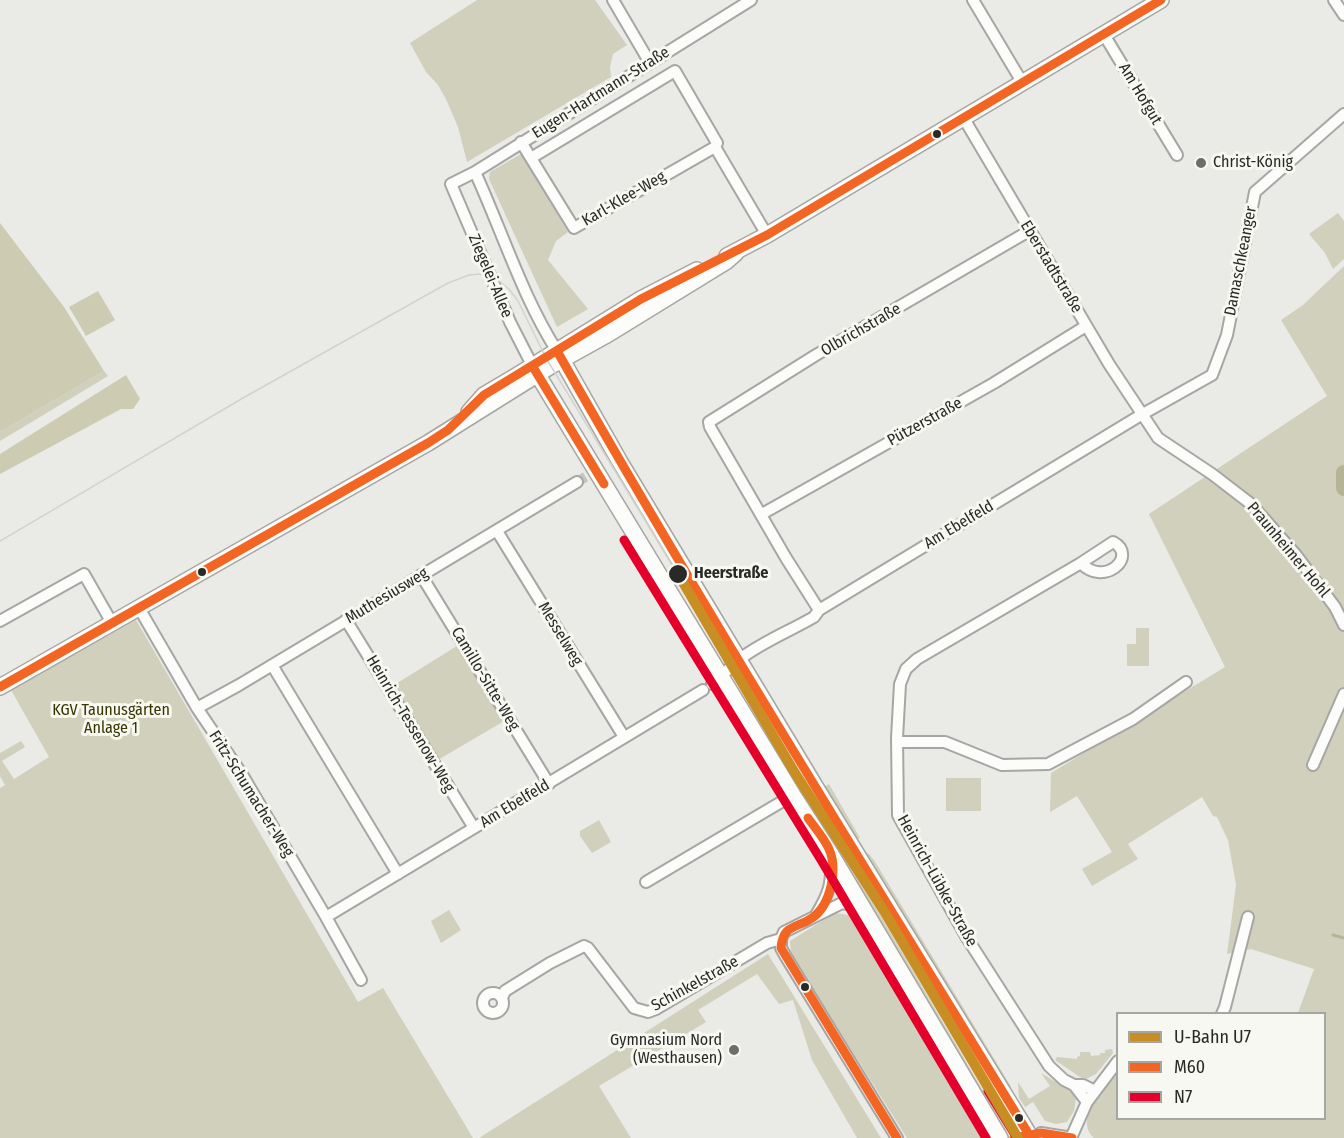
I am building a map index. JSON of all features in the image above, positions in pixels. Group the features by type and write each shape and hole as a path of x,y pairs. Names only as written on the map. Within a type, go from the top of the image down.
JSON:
{"main road":[{"path":"0,687 448,430 560,355 605,336 727,261 736,253 1161,0"},
{"path":"560,355 620,462 1022,1123 1036,1135"},
{"path":"536,371 712,684 793,795 831,854 999,1136"}],"street":[{"path":"613,0 650,63"},
{"name":"Eugen-Hartmann-Straße","path":"451,184 475,172 751,0"},
{"path":"1334,0 1344,15"},
{"path":"978,2 1022,82"},
{"name":"Am Hofgut","path":"1103,33 1177,155"},
{"path":"531,158 675,71 717,143 715,147 767,235"},
{"name":"Damaschkeanger","path":"1212,375 1227,335 1255,192 1344,114"},
{"name":"Eberstadtstraße","path":"963,117 1141,415"},
{"name":"Karl-Klee-Weg","path":"521,142 574,228 715,147"},
{"name":"Ziegelei-Allee","path":"475,172 512,261 546,333 560,355"},
{"name":"Ziegelei-Allee","path":"451,184 510,322 536,371"},
{"name":"Olbrichstraße","path":"762,514 716,438 709,422 816,355 1029,231"},
{"name":"Pützerstraße","path":"762,514 994,383 1086,326"},
{"name":"Am Ebelfeld","path":"327,917 712,684 739,659 814,617 819,610 1141,415 1212,375"},
{"name":"Praunheimer Hohl","path":"1141,415 1158,438 1212,474 1251,504 1296,555 1335,607 1344,625"},
{"name":"Muthesiusweg","path":"197,708 577,482"},
{"path":"762,514 819,610"},
{"name":"Messelweg","path":"497,531 624,737"},
{"name":"Heinrich-Lübke-Straße","path":"1081,563 917,659 906,669 900,684 897,742 898,815 967,938 1049,1066 1064,1080 1074,1085 1087,1102"},
{"path":"0,621 84,574 112,623"},
{"name":"Camillo-Sitte-Weg","path":"422,575 549,784"},
{"name":"Fritz-Schumacher-Weg","path":"139,609 197,708 243,776 327,917 361,980"},
{"name":"Heinrich-Tessenow-Weg","path":"346,620 474,828"},
{"path":"272,665 398,874"},
{"path":"897,742 945,742 1002,765 1048,764 1132,719 1186,682"},
{"path":"1314,757 1344,694"},
{"path":"646,882 793,795"},
{"path":"816,916 828,896 832,875 831,854"},
{"name":"Schinkelstraße","path":"502,998 505,991 550,963 584,946 588,948 634,1008 648,1012 767,943 781,939 784,932 842,903 852,905 870,920"},
{"path":"1222,1012 1248,917"},
{"path":"781,939 781,948 786,957 897,1138"},
{"path":"1036,1135 1072,1138 1087,1102 1116,1064"},
{"name":"Heinrich-Lübke-Straße","path":"1074,1085 1083,1085 1095,1091"}],"green space":[{"path":"477,0 595,0 627,45 613,54 610,67 611,77 467,162 458,127 446,99 438,85 426,72 410,43"},
{"path":"521,154 568,232 556,241 548,260 588,309 557,327 489,179 490,172"},
{"path":"1338,213 1344,221 1344,259 1333,269 1325,253 1309,234"},
{"path":"1344,266 1344,1138 1094,1138 1088,1130 1089,1113 1099,1095 1116,1074 1116,1120 1326,1120 1326,1012 1298,1012 1314,969 1251,949 1227,954 1236,885 1228,840 1217,817 1213,816 1202,797 1128,844 1138,859 1092,886 1082,869 1112,852 1077,796 1050,812 1051,773 1225,667 1149,514 1327,396 1281,320 1303,305"},
{"path":"104,371 108,376 0,441 0,432"},
{"name":"KGV Taunusgärten Anlage 1","path":"136,620 358,1002 383,988 473,1138 0,1138 0,788 5,785 0,776 0,753 21,741 25,747 2,761 14,779 49,757 11,690"},
{"path":"1136,628 1149,628 1149,666 1127,666 1127,644 1136,644"},
{"path":"460,644 506,720 436,761 391,687"},
{"path":"735,687 879,913 1006,1130 1002,1132 884,927 818,826"},
{"path":"946,778 981,778 981,811 946,811"},
{"path":"829,784 860,838 855,840 824,787"},
{"path":"599,820 611,842 592,853 580,836 580,831"},
{"path":"868,853 1010,1085 1012,1094 866,856"},
{"path":"449,910 461,930 441,943 431,921"},
{"path":"835,913 856,916 988,1138 907,1138 791,954 790,941"},
{"path":"768,954 881,1138 857,1138 812,1060 793,1000 779,1004 757,974 698,1010 706,1022 599,1086 631,1138 479,1138"},
{"path":"1112,1049 1113,1053 1096,1074 1086,1079 1055,1060 1057,1057 1077,1059 1080,1052 1090,1052 1091,1056 1100,1055 1100,1053 1105,1053 1105,1050"},
{"path":"1041,1073 1071,1091 1076,1098 1074,1111 1067,1122 1056,1124 1045,1121 1033,1102 1025,1107 1019,1098 1018,1082 1029,1099 1050,1086"}],"shaded area":[{"path":"0,223 64,307 104,371 0,432"},
{"path":"98,291 115,320 86,336 69,307"},
{"path":"126,375 140,399 133,409 121,409 0,474 0,454"}],"waterway":[{"path":"1344,473 1344,488"},
{"path":"1333,935 1344,938"}],"tunnel":[{"path":"577,482 587,476"},
{"path":"1014,1138 1035,1133"}],"tram line":[{"path":"0,541 243,398 448,283 469,275 480,274 499,281 518,301 546,358 678,574"}],"metro line":[{"name":"U7","path":"678,574 795,773 884,911 1018,1138"}],"transit line":[{"name":"M60","path":"0,687 428,443 448,430 484,395 641,299 767,235 1161,0"},
{"name":"M60","path":"557,351 731,648 1031,1138"},
{"name":"M60","path":"533,367 604,484"},
{"name":"N7","path":"624,540 821,860 986,1138"},
{"name":"M60","path":"808,818 822,837 832,857 831,886 819,912 787,931 781,948 897,1138"},
{"name":"N7","path":"988,1091 1017,1138"},
{"name":"M60","path":"1014,1138 1041,1133 1072,1138"}],"place":[{"name":"Christ-König","path":"1201,163"},
{"name":"Heerstraße","path":"678,574"},
{"name":"Gymnasium Nord (Westhausen)","path":"734,1050"}]}
